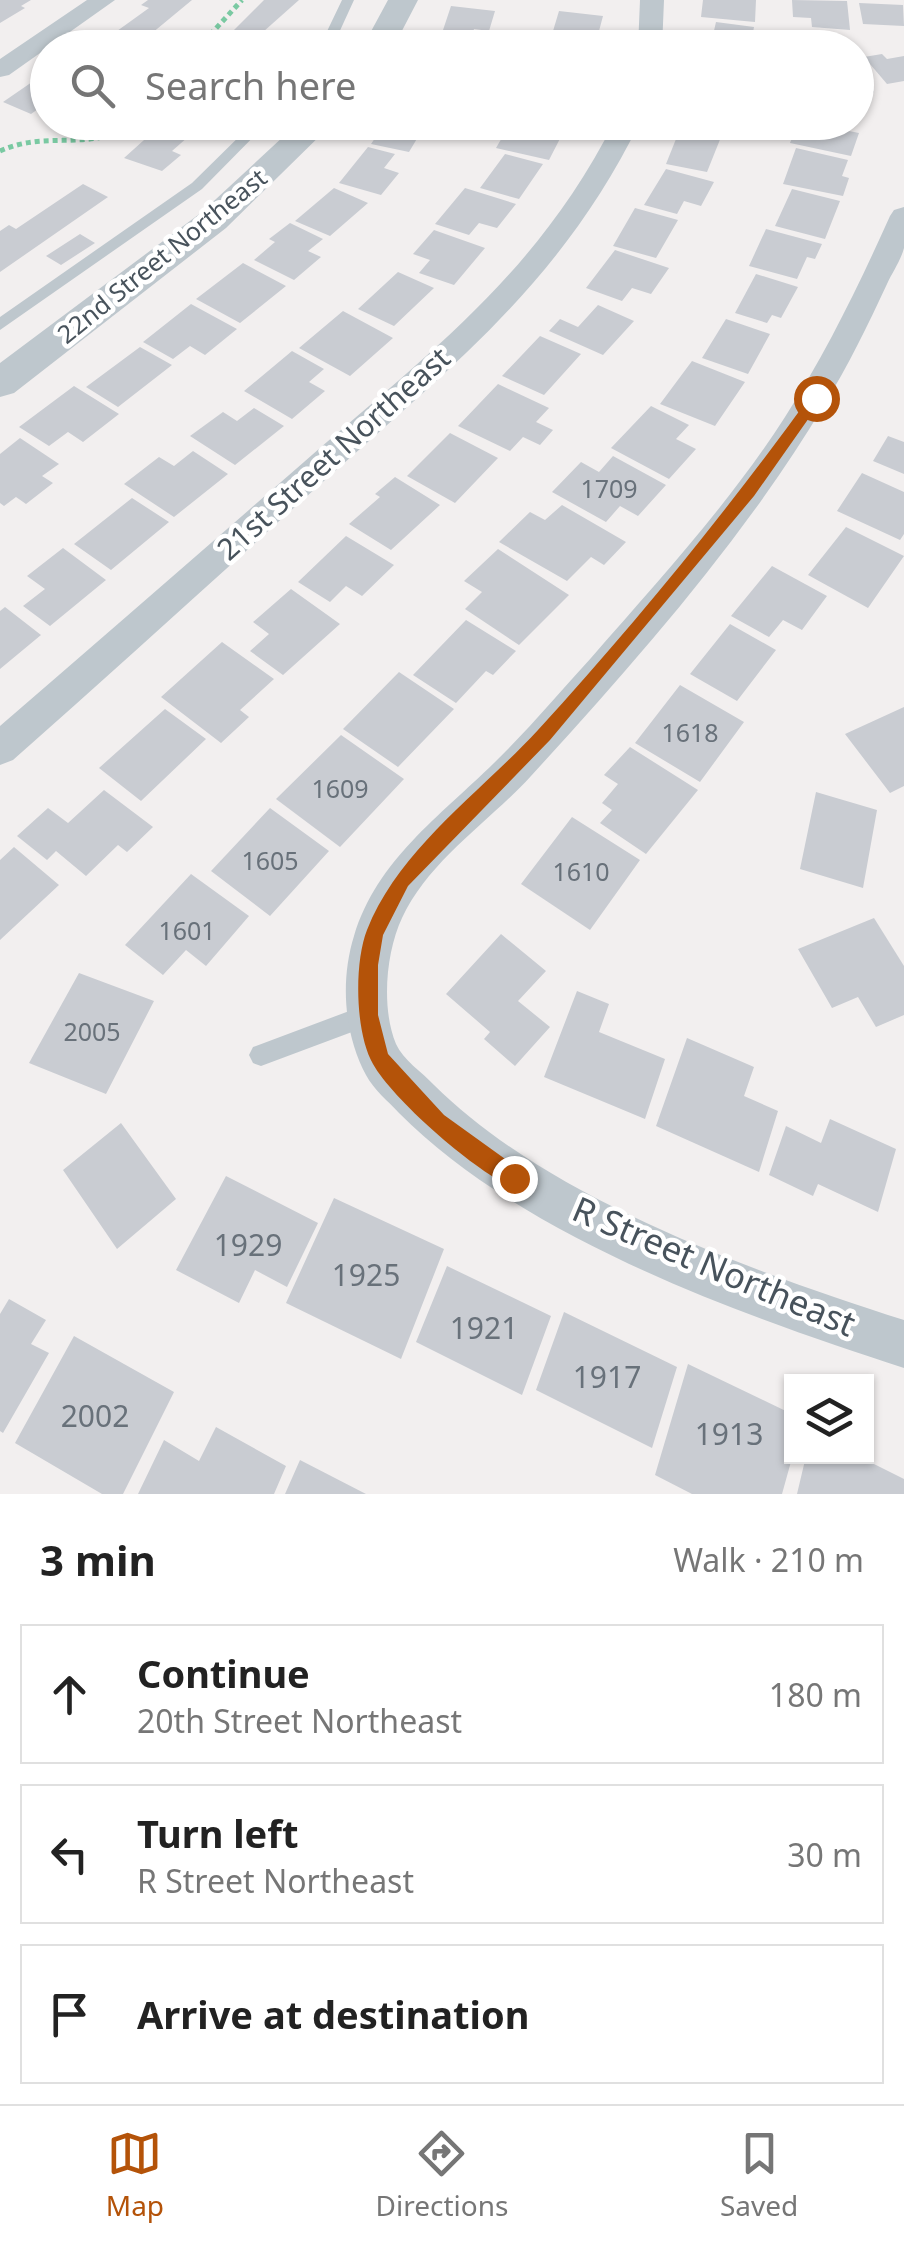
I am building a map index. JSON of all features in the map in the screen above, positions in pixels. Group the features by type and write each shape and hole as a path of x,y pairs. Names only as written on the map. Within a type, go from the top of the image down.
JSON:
{"street":[{"path":"58,30 102,0"},
{"path":"387,30 403,0"},
{"path":"651,30 652,0"},
{"path":"0,70 30,49"},
{"name":"22nd Street Northeast","path":"0,382 214,220 299,140"},
{"name":"21st Street Northeast","path":"0,749 455,347 540,265 587,200 617,140"},
{"name":"R Street Northeast","path":"904,216 855,325 816,398 748,492 544,735 402,880 374,934 368,965 368,1015 380,1059 438,1122 514,1178 724,1279 814,1316 904,1344"}],"lane":[{"path":"334,30 348,0"},
{"path":"0,325 197,186 244,140"},
{"path":"261,1054 368,1015"}],"path":[{"path":"214,30 242,0"},
{"path":"0,151 16,142 110,140"}],"building":[{"path":"0,0 31,0 0,23"},
{"path":"148,0 192,0 156,30 118,30 149,8 141,5"},
{"path":"264,0 299,0 265,30 234,30"},
{"path":"703,0 756,0 755,22 701,17"},
{"path":"792,0 847,1 850,30 812,27 811,18 793,17"},
{"path":"859,3 903,5 904,26 863,24"},
{"path":"451,6 495,11 489,30 443,30"},
{"path":"559,11 603,16 599,30 553,30"},
{"path":"716,22 754,27 753,30 714,30"},
{"path":"882,54 887,59 904,56 904,81 887,84 874,69 874,55"},
{"path":"30,83 30,114 3,102"},
{"path":"144,140 185,140 172,151 181,155 162,171 124,158"},
{"path":"374,140 416,140 409,152 371,144"},
{"path":"501,140 559,140 549,160 496,148"},
{"path":"676,140 720,140 707,172 666,164"},
{"path":"791,140 857,140 851,156 790,143"},
{"path":"368,147 395,154 384,168 399,173 381,195 339,183"},
{"path":"796,148 848,160 842,176 849,178 843,196 783,184"},
{"path":"505,154 543,164 519,199 480,188"},
{"path":"666,169 714,182 701,206 684,201 677,214 644,205"},
{"path":"83,184 108,197 0,272 0,231 9,225 16,229"},
{"path":"334,188 368,203 330,236 295,221"},
{"path":"465,188 516,204 497,228 479,223 469,235 435,224"},
{"path":"792,189 840,201 825,239 775,226"},
{"path":"635,208 678,220 656,258 613,246"},
{"path":"290,223 323,239 308,251 321,257 294,280 254,260 275,242 269,239"},
{"path":"766,229 822,244 815,259 807,257 797,279 749,266"},
{"path":"434,230 485,248 454,285 419,273 430,260 413,254"},
{"path":"80,234 95,243 61,265 46,256"},
{"path":"615,250 669,268 651,294 632,288 622,301 586,288"},
{"path":"243,263 286,286 240,323 196,299"},
{"path":"398,272 434,288 394,326 358,309"},
{"path":"756,274 798,287 781,318 772,315 767,323 735,313"},
{"path":"191,304 237,329 205,355 190,346 173,359 143,342"},
{"path":"598,305 634,321 603,355 549,331 560,319 578,327"},
{"path":"343,311 393,338 350,376 299,348"},
{"path":"726,319 770,334 748,374 702,358"},
{"path":"540,336 581,354 544,395 502,376"},
{"path":"140,347 172,365 118,407 86,387"},
{"path":"292,351 324,369 309,382 325,391 292,419 244,391"},
{"path":"692,361 745,382 715,426 660,404"},
{"path":"498,384 549,408 536,422 553,430 540,445 523,437 510,451 458,426"},
{"path":"74,386 119,414 83,442 68,432 49,446 19,427"},
{"path":"651,406 689,425 676,439 696,449 669,479 611,448"},
{"path":"254,408 284,426 235,465 190,436 223,412 237,421"},
{"path":"450,433 498,458 455,503 407,476"},
{"path":"888,436 904,442 904,474 873,461"},
{"path":"20,438 59,464 42,476 53,483 26,504 16,497 4,506 0,503 0,454"},
{"path":"193,451 228,474 174,517 124,484 159,457 174,466"},
{"path":"613,456 666,485 638,516 620,506 606,522 552,492 581,462 599,472"},
{"path":"862,473 904,492 904,534 900,540 837,511"},
{"path":"395,477 440,505 391,550 349,524 380,497 375,494"},
{"path":"132,498 169,522 111,570 74,544"},
{"path":"562,505 626,542 604,565 591,557 567,581 499,542 530,512 545,520"},
{"path":"846,527 904,556 868,608 808,575"},
{"path":"346,536 394,565 362,596 346,586 330,602 298,582"},
{"path":"63,548 106,580 50,626 23,606 45,589 27,576"},
{"path":"498,549 569,595 519,645 465,609 482,592 464,581"},
{"path":"772,566 827,596 802,630 783,620 769,637 731,616"},
{"path":"291,589 340,624 283,675 250,651 269,634 253,622"},
{"path":"5,607 41,635 0,669 0,611"},
{"path":"466,620 516,651 493,675 486,671 456,703 413,675"},
{"path":"730,624 776,650 737,701 690,674"},
{"path":"222,642 274,679 240,710 249,717 221,743 161,697"},
{"path":"399,672 454,709 398,767 343,729"},
{"path":"680,685 744,722 700,782 635,743"},
{"path":"904,707 904,786 890,793 845,734"},
{"path":"165,709 206,739 141,801 99,768"},
{"path":"341,735 404,779 340,847 276,799"},
{"path":"630,747 698,790 646,854 600,823 612,810 602,803 618,784 604,775"},
{"path":"104,790 153,827 127,852 118,845 86,876 56,851 47,860 17,836 48,808 68,823"},
{"path":"816,792 877,810 863,888 800,869"},
{"path":"270,808 329,851 270,916 211,871"},
{"path":"572,817 640,860 590,930 521,884"},
{"path":"14,847 59,885 0,940 0,860"},
{"path":"191,874 249,916 206,966 186,950 163,975 125,945"},
{"path":"874,918 904,966 904,1015 876,1027 858,997 832,1008 798,949"},
{"path":"501,934 546,971 518,1001 550,1027 515,1066 484,1039 490,1032 446,994"},
{"path":"79,973 154,1001 106,1094 29,1063"},
{"path":"577,991 609,1004 599,1032 665,1059 645,1119 544,1077"},
{"path":"687,1038 754,1067 744,1096 778,1111 759,1172 656,1126"},
{"path":"830,1119 896,1149 878,1212 818,1184 813,1196 769,1175 786,1126 821,1143"},
{"path":"121,1123 176,1199 117,1249 63,1170"},
{"path":"226,1176 318,1223 287,1287 255,1270 239,1303 176,1270"},
{"path":"334,1198 444,1249 401,1359 286,1303"},
{"path":"447,1266 551,1316 522,1395 416,1342"},
{"path":"9,1299 46,1320 31,1344 49,1353 3,1433 0,1314"},
{"path":"564,1312 677,1367 652,1448 536,1390"},
{"path":"74,1336 174,1392 123,1494 102,1494 15,1443"},
{"path":"688,1364 784,1410 784,1464 790,1464 782,1494 692,1494 655,1475"},
{"path":"216,1427 286,1466 274,1494 138,1494 164,1440 199,1461"},
{"path":"300,1460 366,1494 285,1494"},
{"path":"804,1464 874,1464 904,1479 904,1494 797,1494"}],"route":[{"path":"514,1178 470,1150 438,1122 380,1059 368,1015 368,965 374,934 402,880 544,735 748,492 816,398"}]}
